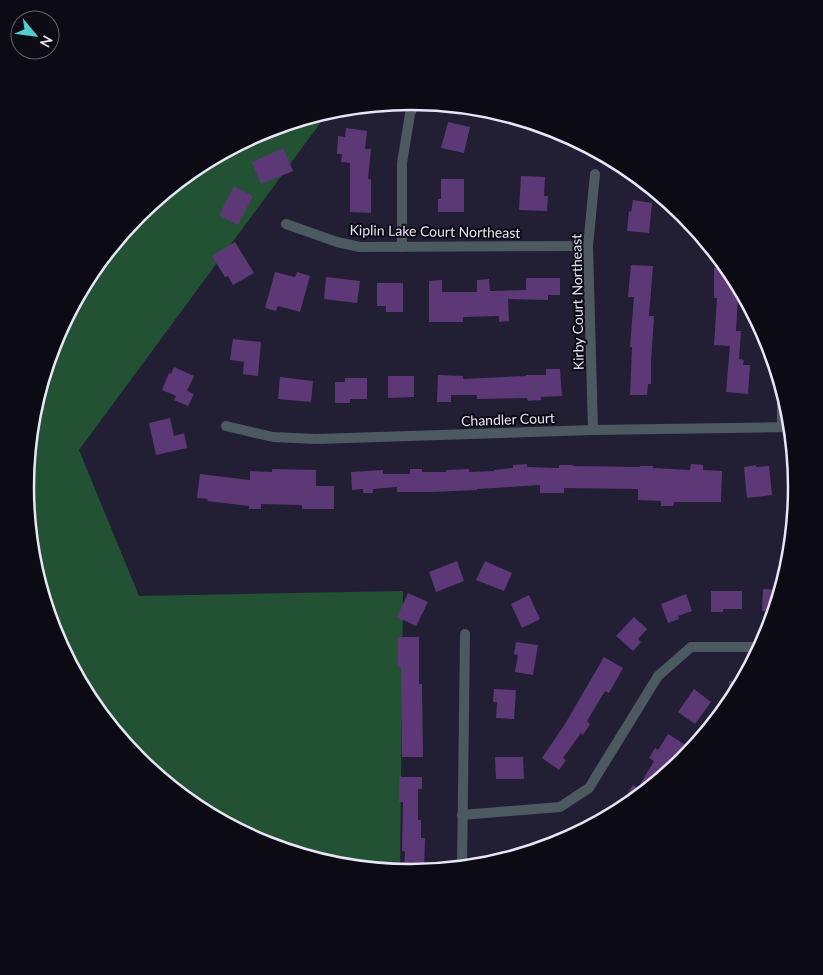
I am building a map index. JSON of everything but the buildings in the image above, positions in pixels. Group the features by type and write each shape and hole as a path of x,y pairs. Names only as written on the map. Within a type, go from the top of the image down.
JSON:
{"street":[{"path":"402,247 402,163 412,110"},
{"name":"Kirby Court Northeast","path":"593,430 588,246 595,174"},
{"name":"Kiplin Lake Court Northeast","path":"286,224 337,242 360,247 588,246"},
{"name":"Chandler Court","path":"226,426 273,437 316,440 593,430 784,427"},
{"path":"462,862 465,634"},
{"path":"462,815 560,807 589,788 658,676 691,647 753,647"}],"green space":[{"path":"322,121 79,450 139,596 403,591 400,865 338,858 290,845 223,815 162,772 127,737 84,676 54,609 41,561 37,537 34,488 37,438 41,414 54,366 63,343 73,320 97,278 127,238 144,220 162,203 202,173 244,149 267,139"}]}
